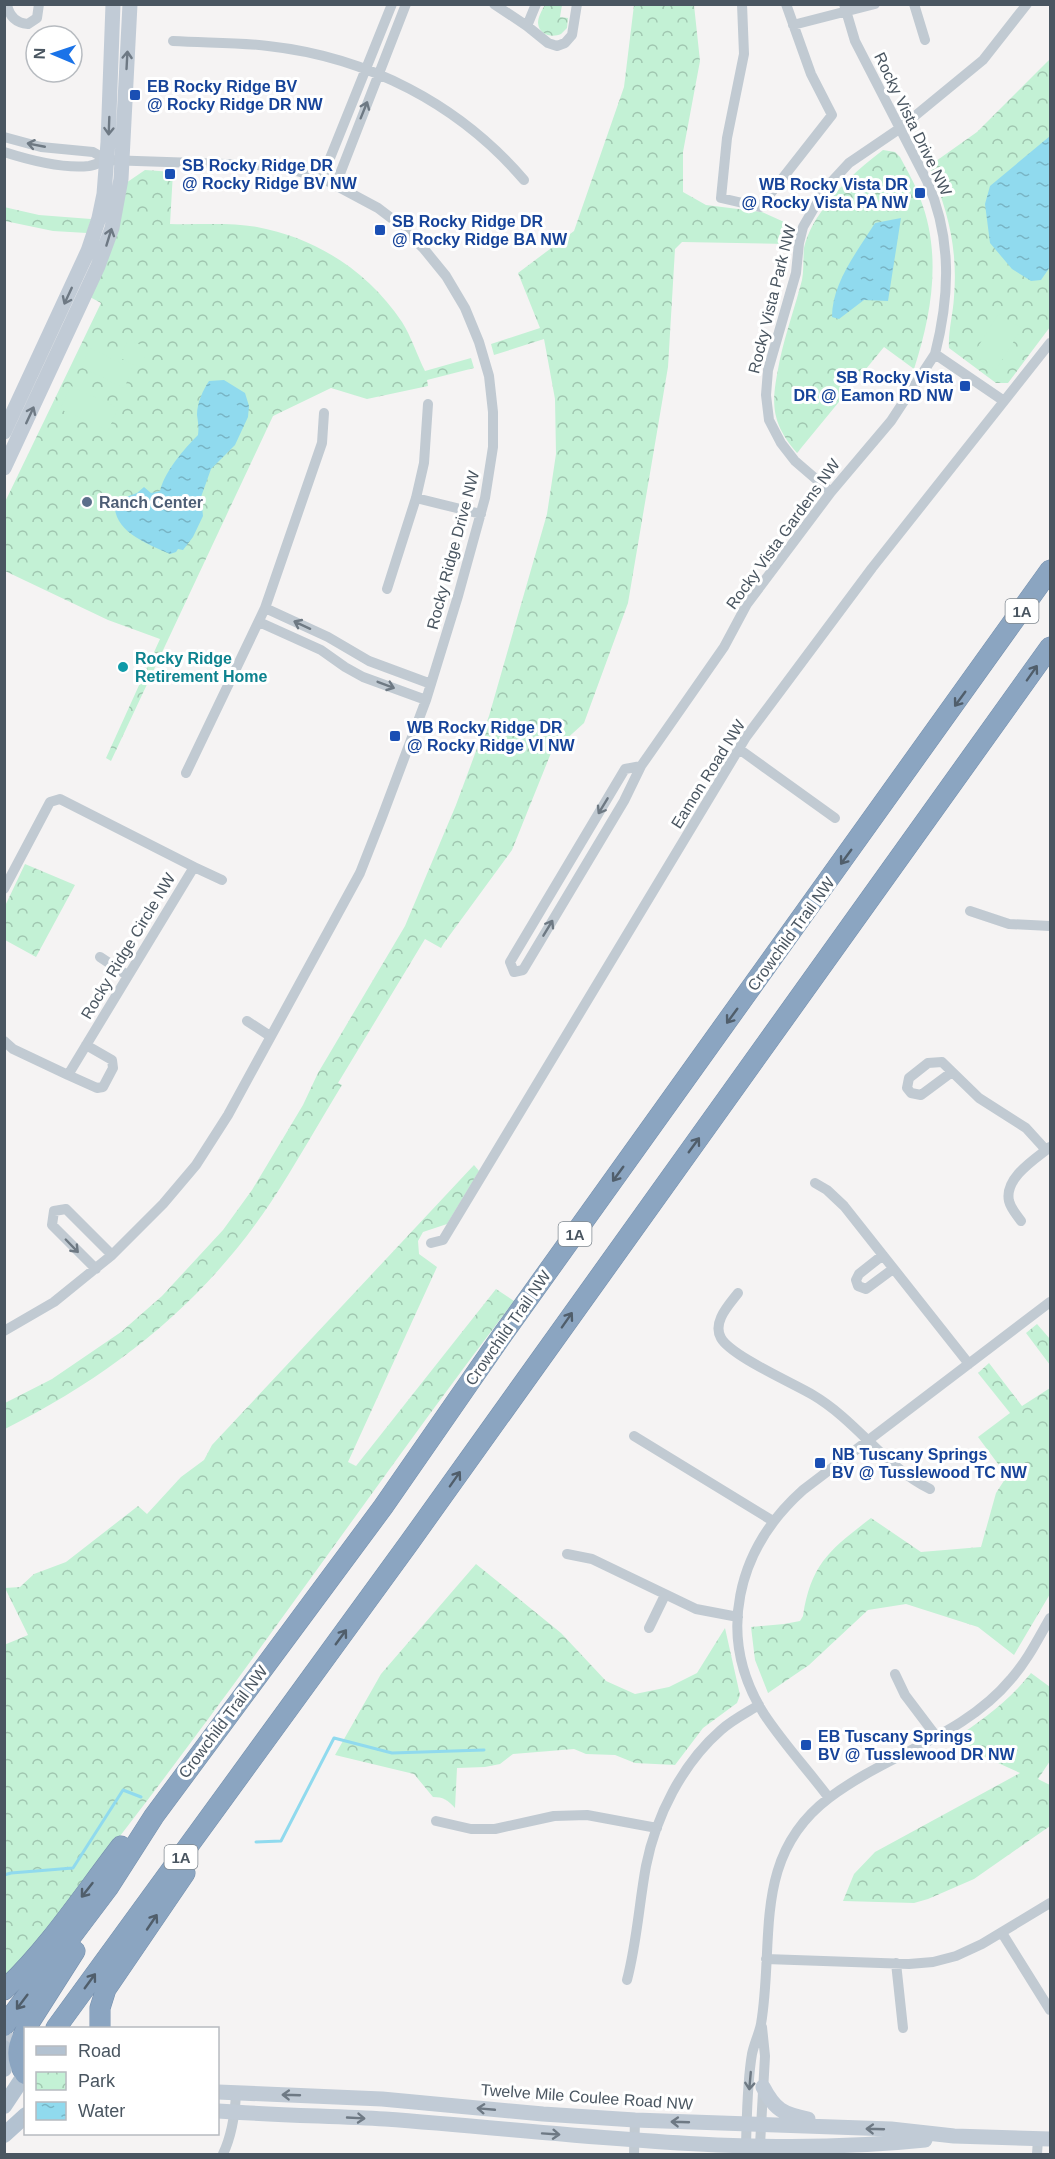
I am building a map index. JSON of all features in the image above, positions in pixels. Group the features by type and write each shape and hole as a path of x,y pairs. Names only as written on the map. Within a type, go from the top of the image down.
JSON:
{"highway":[{"name":"Crowchild Trail NW","path":"4,2025 108,1888 154,1816 383,1507 503,1334 1050,570"},
{"name":"1A","path":"57,2027 307,1685 1050,647"},
{"path":"100,2027 100,2008 106,1989 300,1705 307,1685"},
{"path":"4,1990 20,1976 46,1944 127,1838 154,1816"},
{"path":"32,2027 92,1923 108,1888"},
{"path":"15,2056 24,2040"}],"main road":[{"path":"4,2106 15,2056"},
{"path":"4,2135 24,2117"}],"street":[{"path":"7,4 8,11 14,19 28,24 37,18 39,4"},
{"path":"4,468 105,247 116,208 113,4"},
{"path":"4,432 88,251 99,218 115,160 130,4"},
{"path":"322,178 392,4"},
{"path":"336,184 406,4"},
{"path":"494,4 548,43 557,46 565,44 572,35 577,4"},
{"path":"527,26 536,4"},
{"path":"742,4 744,54 727,138 720,198 760,207 832,115 811,74 786,4"},
{"path":"793,25 845,9 875,4"},
{"path":"914,4 925,40"},
{"name":"Rocky Vista Park NW","path":"831,492 795,461 781,443 769,420 766,395 768,370 796,273 803,227 825,189 849,163 899,129 983,60 1028,4"},
{"name":"Rocky Vista Drive NW","path":"845,9 855,41 935,200 944,230 947,262 946,295 943,323 935,354"},
{"path":"388,16 399,21"},
{"path":"173,41 287,48 366,69 414,90 453,114 497,151 524,180"},
{"path":"344,126 355,131"},
{"name":"Rocky Ridge Drive NW","path":"4,137 41,147 93,152 115,160"},
{"name":"Rocky Ridge Drive NW","path":"4,152 40,161 89,166 115,160 257,165 290,169 336,184 378,208 412,236 446,276 472,324 485,359 493,412 492,465 481,514 426,700 360,873 228,1115 196,1165 162,1204 96,1269 54,1302 4,1330"},
{"name":"Eamon Road NW","path":"430,1243 443,1240 739,749 872,568 1050,343"},
{"path":"935,354 1004,401"},
{"name":"Rocky Vista Gardens NW","path":"640,766 625,770 510,962 514,972 523,969 624,801 640,766 724,647 747,604 831,492 891,421 935,354"},
{"path":"387,590 416,498 424,463 428,404"},
{"path":"186,773 262,615 322,443 324,413"},
{"path":"416,498 481,514"},
{"path":"262,615 328,637 369,662 431,684"},
{"path":"262,615 345,667 426,700"},
{"path":"321,650 328,637"},
{"path":"363,676 369,662"},
{"path":"739,749 835,818"},
{"name":"Rocky Ridge Circle NW","path":"5,887 50,802 60,799 194,867 68,1075"},
{"path":"194,867 222,880"},
{"path":"970,911 1009,924 1050,926"},
{"path":"100,957 127,975"},
{"path":"247,1021 270,1036"},
{"path":"4,1041 13,1048 68,1075 97,1088 103,1087 113,1068 112,1060 86,1045"},
{"path":"952,1072 984,1101 1026,1128 1048,1149 1017,1176 1009,1189 1011,1206 1021,1221"},
{"path":"815,1183 836,1198 969,1364"},
{"path":"96,1269 52,1225 54,1211 66,1209 112,1255"},
{"path":"883,1255 859,1274 856,1280 858,1286 866,1289 893,1269"},
{"path":"738,1293 719,1322 719,1333 723,1342 768,1372 829,1405 911,1480 930,1489"},
{"path":"829,1798 772,1725 759,1705 746,1675 741,1658 738,1617 743,1583 750,1562 763,1535 773,1521 803,1490 1050,1302"},
{"path":"634,1436 773,1521"},
{"path":"567,1554 592,1558 696,1609 738,1617"},
{"path":"649,1628 665,1595"},
{"path":"754,2124 763,2087 765,2056 761,2024 769,1910 776,1875 783,1856 799,1829 829,1798 957,1725 983,1706 1011,1680 1034,1647 1050,1618"},
{"path":"895,1674 905,1695 936,1736"},
{"path":"627,1980 647,1863 657,1828 675,1788 697,1754 723,1728 759,1705"},
{"path":"436,1821 471,1829 495,1829 554,1816 587,1815 657,1828"},
{"path":"766,1959 921,1964 969,1951 1050,1903"},
{"path":"1002,1933 1050,2010"},
{"path":"896,1963 903,2028"},
{"path":"753,2145 752,2054 761,2024"},
{"path":"763,2087 771,2102 788,2114 846,2128"},
{"name":"Twelve Mile Coulee Road NW","path":"219,2092 382,2099 635,2120 891,2129 1042,2144"},
{"path":"223,2154 229,2140 235,2113 236,2093"},
{"name":"Twelve Mile Coulee Road NW","path":"219,2111 385,2120 635,2147 829,2146 891,2143 954,2136"},
{"path":"635,2120 635,2147"}],"green space":[{"path":"545,5 562,5 560,17 568,18 567,28 561,34 546,35 539,27 539,18"},
{"path":"634,5 694,5 700,61 683,152 683,192 706,205 762,212 793,226 789,244 682,242 675,249 668,367 628,603 584,723 551,753 512,850 441,948 425,939 338,1083 342,1085 298,1159 245,1239 186,1304 119,1360 45,1408 5,1429 5,1403 52,1379 121,1332 162,1296 223,1230 252,1190 303,1105 318,1073 405,926 456,805 489,716 547,514 556,454 555,399 544,339 494,355 491,344 540,328 518,273 574,231 624,87"},
{"path":"1050,59 1050,327 1008,383 996,383 949,348 955,279 953,246 946,214 929,166 977,132"},
{"path":"883,150 895,152 900,157 916,188 927,219 933,262 926,327 914,369 884,347 797,453 781,430 774,398 780,359 802,280 805,244 814,222 840,188"},
{"path":"145,170 173,172 170,224 246,225 279,232 320,248 357,272 388,304 405,327 425,371 471,358 474,368 427,380 428,386 367,399 331,388 273,416 111,761 106,758 160,639 108,620 5,571 4,504 101,303 90,297 126,183"},
{"path":"4,207 39,215 91,219 87,233 53,231 5,221"},
{"path":"998,314 1022,328 996,370 973,355"},
{"path":"128,339 149,349 139,367 120,358"},
{"path":"90,348 133,369 124,388 81,367"},
{"path":"71,386 118,408 108,431 60,409"},
{"path":"25,864 75,885 36,957 5,940 5,906"},
{"path":"474,1165 479,1171 447,1224 423,1232 418,1241 419,1254 437,1267 348,1462 356,1466 496,1289 514,1301 201,1729 72,1897 5,1979 4,1645 28,1635 5,1588 20,1587 34,1574 66,1562 138,1506 147,1514 181,1477 204,1460 212,1445"},
{"path":"1037,1324 1050,1339 1050,1365 1026,1333"},
{"path":"989,1363 1022,1406 1050,1388 1050,1594 1014,1655 978,1627 906,1604 868,1610 809,1665 768,1693 755,1660 751,1627 800,1621 817,1570 834,1549 871,1518 921,1552 981,1547 996,1493 1007,1476 978,1437 1010,1413 978,1373"},
{"path":"476,1564 561,1633 606,1681 635,1694 669,1687 697,1673 725,1628 740,1695 737,1703 703,1728 675,1765 635,1763 615,1755 586,1754 574,1749 513,1754 500,1764 457,1768 455,1808 445,1799 433,1797 414,1774 335,1755 381,1674"},
{"path":"1031,1673 1050,1687 1050,1761 1038,1779 1050,1785 1050,1826 974,1879 928,1899 914,1903 843,1901 854,1874 875,1852 1020,1773 954,1743 952,1740 994,1710 1014,1693"}],"water":[{"path":"1050,136 1050,267 1041,280 1031,281 1012,269 990,243 985,204 990,186"},
{"path":"901,218 888,301 864,300 839,319 832,317 833,304 841,280 875,223"},
{"path":"224,380 245,393 249,406 248,417 235,445 211,469 201,497 203,516 193,537 183,550 178,549 170,554 142,541 125,528 115,511 115,501 137,493 144,487 151,493 160,491 171,468 198,435 198,406 209,381"}],"waterway":[{"path":"256,1842 281,1841 334,1738 392,1753 484,1750"},
{"path":"4,1875 73,1868 123,1790 141,1797"}],"place":[{"name":"EB Rocky Ridge BV @ Rocky Ridge DR NW","path":"135,95"},
{"name":"SB Rocky Ridge DR @ Rocky Ridge BV NW","path":"170,174"},
{"name":"WB Rocky Vista DR @ Rocky Vista PA NW","path":"920,193"},
{"name":"SB Rocky Ridge DR @ Rocky Ridge BA NW","path":"380,230"},
{"name":"SB Rocky Vista DR @ Eamon RD NW","path":"965,386"},
{"name":"Ranch Center","path":"87,502"},
{"name":"Rocky Ridge Retirement Home","path":"123,667"},
{"name":"WB Rocky Ridge DR @ Rocky Ridge VI NW","path":"395,736"},
{"name":"NB Tuscany Springs BV @ Tusslewood TC NW","path":"820,1463"},
{"name":"EB Tuscany Springs BV @ Tusslewood DR NW","path":"806,1745"}]}
